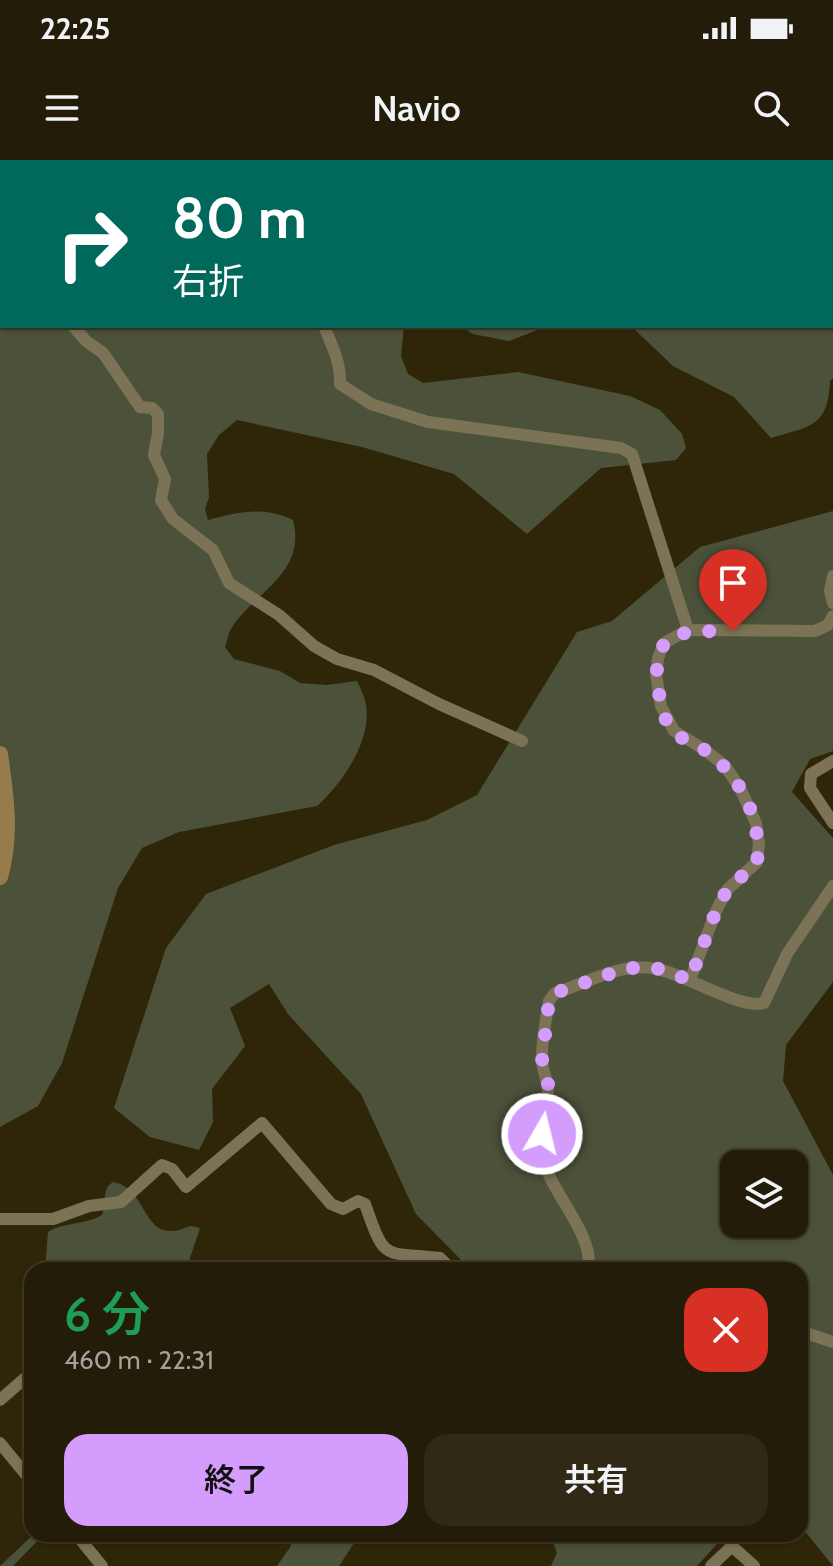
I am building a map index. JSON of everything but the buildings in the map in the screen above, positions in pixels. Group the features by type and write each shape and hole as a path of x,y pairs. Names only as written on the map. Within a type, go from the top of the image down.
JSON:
{"main road":[{"path":"0,754 9,814 8,846 0,877"}],"street":[{"path":"75,328 103,353 140,407 152,408 158,414 154,455 165,479 161,500 173,519 213,550 229,583 271,609 314,646 337,659 374,670 439,704 522,741"},
{"path":"325,328 335,351 340,384 371,404 428,422 621,448 632,454 688,630"},
{"path":"833,576 830,591 833,603"},
{"path":"690,980 716,911 727,890 757,862 759,844 756,823 740,788 725,766 674,731 661,706 656,674 658,658 664,643 688,630 815,631 828,625 833,616"},
{"path":"833,761 811,774 810,788 833,823"},
{"path":"590,1262 575,1221 549,1177 541,1154 548,1084 542,1061 549,1001 555,993 627,968 656,968 740,1001 757,1005 764,1003 787,954 833,886"},
{"path":"0,1219 53,1219 89,1206 121,1202 162,1165 172,1169 186,1187 262,1123 331,1204 343,1209 358,1201 365,1204 387,1252 440,1258 444,1262"},
{"path":"808,1334 833,1342"},
{"path":"0,1400 24,1379"},
{"path":"0,1443 24,1472"},
{"path":"82,1542 102,1566"},
{"path":"711,1566 730,1548 754,1566"}],"green space":[{"path":"0,328 404,328 401,356 408,374 423,383 518,372 630,396 660,410 682,434 686,448 676,460 601,468 527,534 454,474 362,447 237,420 219,435 207,454 209,497 205,509 208,520 241,513 271,513 293,520 295,539 285,569 240,616 230,631 225,647 234,659 280,671 300,683 327,685 357,681 364,696 367,718 360,747 345,774 317,806 179,832 142,848 118,888 62,1063 38,1106 0,1127"},
{"path":"463,328 543,328 509,341 473,334"},
{"path":"633,328 833,328 833,378 826,408 807,427 771,438 734,397 673,366"},
{"path":"833,511 833,751 810,759 792,792 833,838 833,982 786,1045 783,1081 833,1175 833,1566 808,1535 808,1262 463,1262 416,1214 361,1094 288,1014 269,984 230,1008 245,1046 212,1089 213,1122 199,1150 150,1137 114,1108 166,948 206,894 334,845 427,820 477,795 577,632 612,621 700,547"},
{"path":"113,1182 132,1192 149,1218 163,1230 176,1231 191,1226 200,1228 189,1262 46,1262 48,1232 102,1215 109,1185"},
{"path":"26,1542 36,1542 13,1566 0,1566"},
{"path":"290,1542 355,1542 339,1566 277,1566 291,1546"},
{"path":"553,1542 719,1542 697,1566 551,1566 557,1553"}],"route":[{"path":"542,1134 548,1084 542,1061 549,1001 555,993 627,968 656,968 690,980 727,890 757,862 759,844 756,823 740,788 725,766 674,731 661,706 656,674 664,643 674,636 688,630 733,631"}]}
